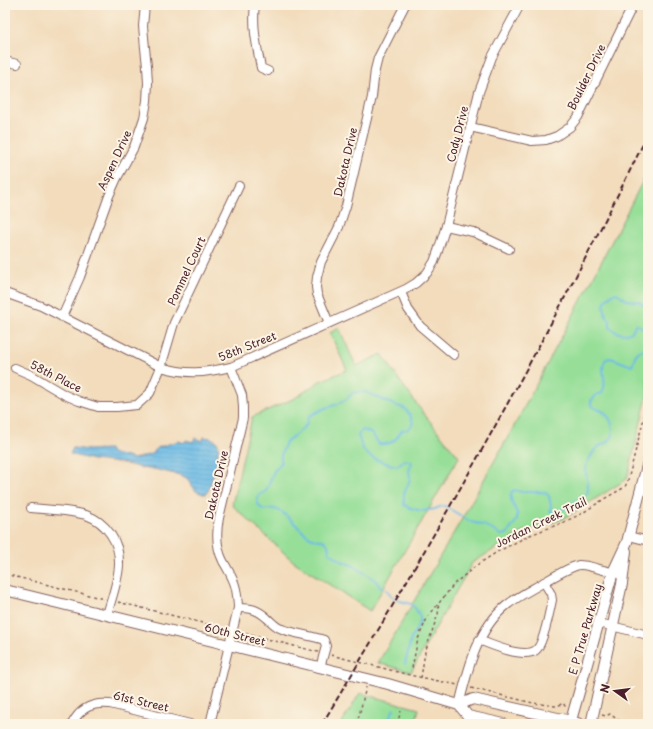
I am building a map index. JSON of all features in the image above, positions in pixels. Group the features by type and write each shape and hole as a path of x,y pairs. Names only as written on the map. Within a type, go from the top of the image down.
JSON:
{"main road":[{"name":"E P True Parkway","path":"591,724 613,627 628,539 648,462"},
{"name":"E P True Parkway","path":"574,723 575,708 613,572 628,539"},
{"name":"60th Street","path":"5,590 368,680 459,705 468,716 504,724"},
{"path":"459,705 473,699 574,723"}],"street":[{"name":"Aspen Drive","path":"62,317 80,278 108,196 134,147 144,118 148,83 143,26 145,5"},
{"path":"255,5 253,16 261,68 268,71"},
{"name":"Cody Drive","path":"427,273 434,262 446,226 479,92 492,56 520,5"},
{"name":"Boulder Drive","path":"470,127 532,141 546,140 557,136 570,127 578,117 633,5"},
{"name":"Dakota Drive","path":"328,323 317,294 316,277 321,262 339,227 346,206 372,97 374,70 402,6"},
{"path":"5,62 17,64"},
{"name":"Pommel Court","path":"161,367 174,323 239,186"},
{"path":"446,226 473,232 509,250"},
{"name":"58th Street","path":"5,293 41,306 161,367 172,371 200,373 231,366 400,292 416,283 427,273"},
{"path":"400,292 408,309 420,326 454,355"},
{"name":"Dakota Drive","path":"210,724 238,608 236,589 222,559 217,538 217,527 243,418 242,396 231,366"},
{"name":"58th Place","path":"15,368 79,401 98,407 117,407 137,405 150,393 161,367"},
{"path":"31,508 85,515 94,518 108,530 117,546 119,565 107,615"},
{"path":"628,539 648,540"},
{"path":"459,705 475,650 480,640 489,623 512,601 544,582 578,565 623,575"},
{"path":"480,640 494,647 522,653 532,653 537,649 542,641 552,600 551,594 544,582"},
{"path":"238,608 258,610 274,625 281,629 324,640 326,646 320,668"},
{"path":"599,623 648,635"},
{"name":"61st Street","path":"72,724 75,717 81,711 94,704 102,703 190,724"}],"path":[{"name":"Jordan Creek Trail","path":"412,668 418,639 427,618 455,583 488,558 530,535 581,514 625,487 648,402"},
{"path":"5,574 105,599"},
{"path":"116,602 224,628"},
{"name":"Jordan Creek Trail","path":"421,678 425,652 438,614 438,604"},
{"path":"241,633 421,678 464,686 532,703 555,706 563,703 565,706 575,708"},
{"path":"357,724 368,680"},
{"path":"398,724 401,711"},
{"path":"594,713 606,716 610,714 618,720 634,724"}],"green space":[{"path":"648,171 648,393 627,479 563,519 524,531 472,563 411,672 378,663 518,419"},
{"path":"339,328 356,366 382,354 419,407 459,457 370,611 293,561 232,505 252,417 295,398 320,381 347,370 330,333"},
{"path":"360,693 419,709 415,724 341,724"}],"water":[{"path":"204,437 212,439 218,444 213,477 206,494 196,491 187,478 180,475 122,463 93,460 70,454 73,448 89,450 109,449 111,453 134,459 151,454 159,447 179,441 184,443 186,440 193,442 195,438 203,441"}],"waterway":[{"path":"648,309 640,302 627,300 617,293 612,294 606,300 604,305 606,316 610,320 610,327 612,329 626,334 632,332 635,325 638,325 646,330 648,337"},
{"path":"405,664 411,639 420,621 420,616 415,608 411,604 392,597 388,591 380,586 374,579 329,552 328,545 324,540 317,540 304,533 280,511 274,509 264,509 259,506 257,502 259,495 266,491 274,471 281,463 281,455 286,442 306,425 309,416 325,408 338,404 348,398 352,393 365,392 404,408 410,415 413,423 409,429 402,430 398,437 390,443 379,444 372,435 362,430 358,435 363,449 372,457 385,463 397,466 404,460 412,462 409,471 410,479 404,494 404,505 422,511 445,506 471,522 484,525 501,535 507,534 517,520 517,513 511,500 511,493 514,490 522,492 545,492 549,496 551,506 550,511 555,514 587,494 587,464 598,447 610,440 613,434 608,417 603,411 594,408 591,405 591,401 597,394 601,394 603,390 604,363 606,359 611,358 632,366 636,354 645,350 648,345"},
{"path":"391,724 390,718 394,709"}],"railway":[{"path":"322,724 408,579 532,359 648,134"}]}
